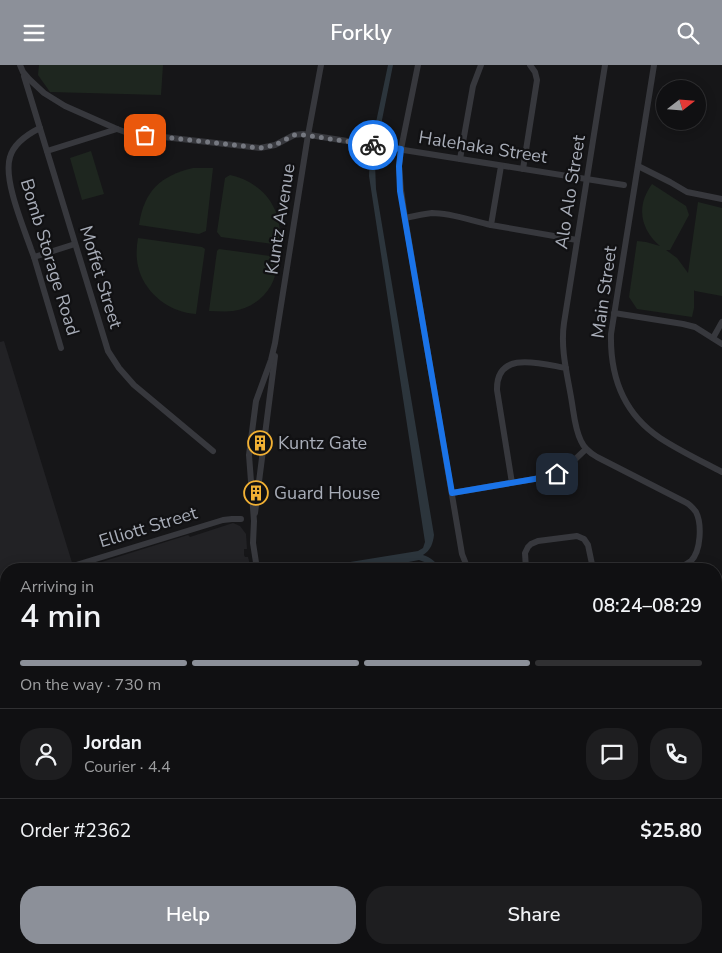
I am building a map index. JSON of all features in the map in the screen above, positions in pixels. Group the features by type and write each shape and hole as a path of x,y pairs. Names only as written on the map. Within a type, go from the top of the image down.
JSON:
{"street":[{"name":"Moffet Street","path":"20,65 108,351 119,368 134,385 213,451"},
{"name":"Kuntz Avenue","path":"254,521 274,363 274,348 321,65"},
{"path":"418,65 401,149 399,178 462,554 466,563"},
{"path":"460,159 472,86 481,65"},
{"path":"523,169 537,83 536,74 530,65"},
{"name":"Alo Alo Street","path":"586,449 581,443 577,429 562,344 605,65"},
{"name":"Main Street","path":"654,65 611,334 613,369 622,395 635,415 646,427 660,438 722,472"},
{"path":"23,72 44,93 65,106 128,133 260,148 275,145 294,135 308,135"},
{"name":"Bomb Storage Road","path":"40,128 27,134 18,143 10,155 8,168 11,189 34,257 61,348"},
{"path":"47,151 117,129"},
{"name":"Halehaka Street","path":"308,135 624,185"},
{"path":"491,225 501,166"},
{"path":"638,166 670,181 686,192 722,199"},
{"path":"405,218 431,213 577,239"},
{"path":"34,257 75,244"},
{"path":"614,313 695,327 722,344"},
{"path":"713,338 722,322"},
{"name":"Kuntz Avenue","path":"254,521 249,455 256,401 274,348"},
{"path":"512,483 497,389 500,375 507,366 526,361 566,368"},
{"path":"452,493 557,474 586,449 597,457 685,501 694,509 699,522 699,545 697,553 687,563"},
{"name":"Elliott Street","path":"83,563 223,520 241,519"},
{"path":"254,521 253,543 256,563"},
{"path":"526,563 525,553 531,544 538,541 577,536 584,539 588,545 592,563"}],"shaded area":[{"path":"39,65 163,65 161,95 50,92 38,75"},
{"path":"388,65 393,65 376,150 376,189 434,535 431,546 423,555 435,563 427,563 419,560 403,563 344,563 418,551 423,548 425,542 369,176 370,151"},
{"path":"91,151 104,194 82,200 70,158"},
{"path":"193,168 213,168 206,231 199,234 139,225 145,203 156,187 171,175"},
{"path":"230,175 244,179 257,187 272,203 280,227 281,245 221,237 217,232 225,178"},
{"path":"652,184 686,206 689,215 670,250 666,250 677,258 688,273 698,202 722,208 722,296 694,290 692,317 637,309 629,297 637,241 660,246 648,232 642,217 644,201"},
{"path":"138,238 205,249 196,314 187,313 169,306 147,287 138,266"},
{"path":"219,249 277,257 275,277 271,285 266,293 252,305 233,311 209,311 217,251"},
{"path":"4,341 72,563 0,563 0,342"},
{"path":"233,523 240,526 246,534 247,549 244,549 244,555 248,557 250,563 98,563 188,535 190,537"}],"way so far":[{"path":"145,135 260,148 275,145 294,135 373,145"}],"place":[{"name":"Kuntz Gate","path":"260,443"},
{"name":"Guard House","path":"256,493"}],"route":[{"path":"373,145 401,149 399,166 400,191 452,493 557,474"}]}
